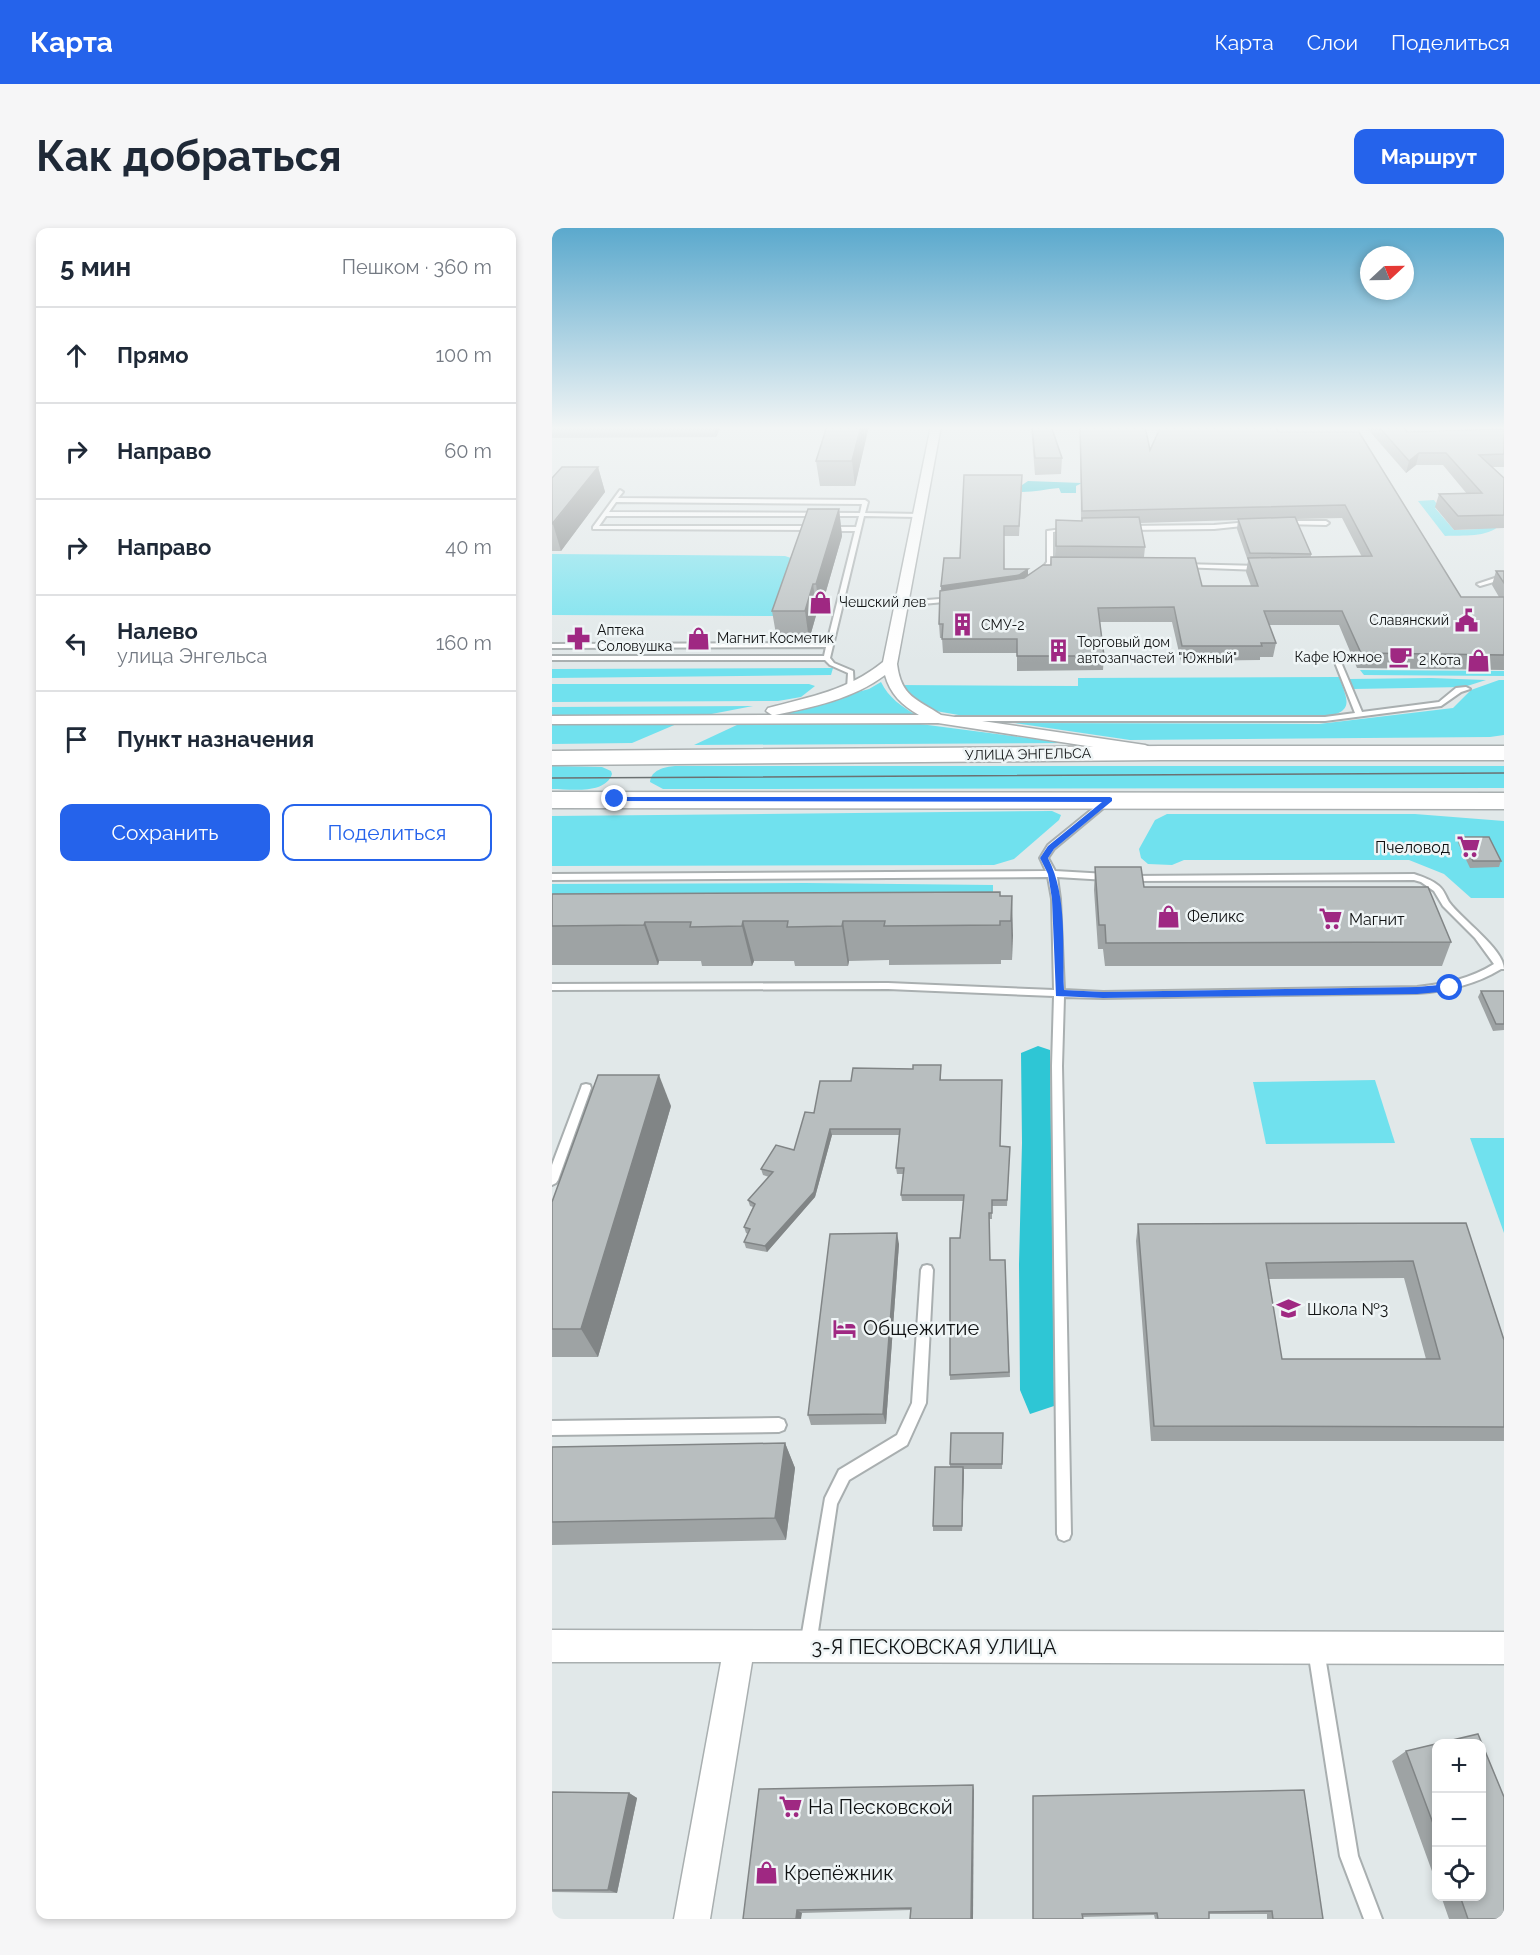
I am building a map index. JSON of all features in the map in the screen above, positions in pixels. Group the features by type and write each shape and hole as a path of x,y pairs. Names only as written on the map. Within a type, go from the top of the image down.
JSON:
{"main road":[{"path":"1406,753 1504,743"},
{"name":"УЛИЦА ЭНГЕЛЬСА","path":"552,758 1161,753 1504,753"},
{"path":"615,799 634,758"},
{"path":"552,800 1504,801"},
{"path":"1437,801 1504,810"}],"street":[{"path":"920,505 890,664 890,677 899,694 915,707 938,719"},
{"path":"730,719 808,703 851,689 878,675 890,664"},
{"path":"552,720 938,719 1161,753"},
{"name":"3-Я ПЕСКОВСКАЯ УЛИЦА","path":"552,1646 1504,1648"},
{"path":"692,1919 740,1648"}],"lane":[{"path":"611,505 595,528 858,529"},
{"path":"826,658 864,505"},
{"path":"605,514 918,515"},
{"path":"1281,523 1326,523"},
{"path":"1125,528 1259,524"},
{"path":"1030,583 1039,578 1050,562 1050,531 1080,529"},
{"path":"1174,565 1264,568"},
{"path":"1047,566 1059,566"},
{"path":"1480,584 1504,577"},
{"path":"901,604 958,600"},
{"path":"552,646 830,645"},
{"path":"552,658 826,658"},
{"path":"826,658 830,663 851,672 851,689"},
{"path":"1337,660 1360,715"},
{"path":"938,719 1304,720 1441,704 1459,690 1466,689"},
{"path":"1064,1534 1057,1066 1059,993 1056,899 1052,874 1045,864 1046,852 1110,800"},
{"path":"552,877 1052,874 1143,879 1414,877 1438,889 1446,904 1503,965 1483,977 1450,988 1417,990 1103,995 888,986 552,987"},
{"path":"552,1180 586,1088"},
{"path":"807,1648 830,1503 844,1475 902,1440 919,1403 927,1270"},
{"path":"552,1428 779,1425"},
{"path":"1316,1647 1349,1856 1373,1919"}],"shaded area":[{"path":"1421,505 1438,505 1439,507 1435,508 1454,530 1479,529 1461,508 1500,525 1482,534 1445,536"},
{"path":"552,554 785,556 791,558 775,616 552,615"},
{"path":"833,668 831,675 552,678 552,669"},
{"path":"1360,670 1504,671 1504,676 1364,675"},
{"path":"1339,677 1346,705 1339,713 1321,718 976,718 930,710 897,685 1078,686 1078,678"},
{"path":"1349,679 1486,680 1464,687 1353,689"},
{"path":"1504,680 1504,735 1490,737 1130,740 1015,723 1319,724 1453,708 1471,690"},
{"path":"881,682 896,701 916,715 771,715 869,689"},
{"path":"552,684 809,684 815,686 801,697 778,701 552,702"},
{"path":"753,706 696,717 552,717 552,707"},
{"path":"552,723 679,723 632,743 552,744"},
{"path":"739,724 920,724 1066,743 694,745"},
{"path":"552,766 602,767 611,771 612,774 608,781 595,788 552,789"},
{"path":"675,766 1504,766 1504,788 663,789 650,782 655,772"},
{"path":"1052,811 1061,815 1059,820 1014,859 994,865 552,866 552,816"},
{"path":"1167,814 1415,814 1504,821 1504,898 1471,898 1444,874 1409,860 1184,860 1172,865 1148,864 1141,858 1139,849 1155,820"},
{"path":"552,884 993,885 993,898 552,895"},
{"path":"1038,1046 1050,1050 1054,1406 1030,1414 1020,1390 1021,1053"},
{"path":"1375,1080 1395,1143 1266,1144 1253,1082"},
{"path":"1470,1138 1504,1138 1504,1233"}],"building":[{"path":"552,505 567,505 552,524"},
{"path":"963,505 1020,505 1019,526 1004,526 1004,569 1028,569 1019,575 941,586 944,558 960,558"},
{"path":"1082,505 1404,505 1461,597 1504,597 1504,655 1361,653 1342,611 1264,611 1276,643 1261,643 1262,646 1182,646 1174,607 1098,608 1104,656 1017,656 1017,639 942,639 943,624 939,624 940,591 1024,578 1043,565 1051,565 1051,557 1195,558 1202,586 1258,586 1248,558 1372,556 1345,505 1082,511"},
{"path":"1448,505 1504,505 1504,515 1458,516"},
{"path":"808,509 839,509 816,584 813,584 805,611 772,611"},
{"path":"1139,517 1145,547 1056,546 1056,520 1082,521 1082,518"},
{"path":"1295,517 1311,554 1250,553 1238,519"},
{"path":"1496,571 1504,571 1504,583"},
{"path":"1461,837 1489,837 1501,861 1473,861"},
{"path":"1095,867 1141,867 1144,887 1428,887 1451,942 1106,943 1105,925 1099,925"},
{"path":"1000,892 1000,896 1012,896 1011,921 1000,921 1000,925 884,926 885,921 843,921 842,926 787,927 788,921 743,921 742,926 690,927 691,922 645,922 644,925 552,926 552,894"},
{"path":"1481,991 1504,991 1504,1024 1496,1024"},
{"path":"913,1065 941,1065 940,1080 1002,1080 1000,1146 1010,1147 1007,1200 992,1200 992,1213 989,1213 990,1260 1005,1260 1009,1372 950,1375 950,1238 960,1238 964,1195 901,1195 904,1168 896,1168 900,1129 830,1129 814,1192 765,1246 744,1242 750,1229 744,1227 755,1204 748,1200 773,1172 761,1169 776,1145 794,1150 805,1112 814,1113 820,1081 851,1081 853,1068 913,1069"},
{"path":"598,1075 659,1075 581,1329 552,1329 552,1202"},
{"path":"1466,1223 1504,1340 1504,1427 1154,1426 1138,1224","holes":["1413,1261 1440,1359 1282,1359 1266,1263"]},
{"path":"897,1233 883,1414 808,1415 830,1234"},
{"path":"951,1433 1003,1433 1002,1464 950,1464"},
{"path":"785,1443 775,1518 552,1522 552,1447"},
{"path":"935,1467 963,1467 962,1526 933,1526"},
{"path":"1478,1734 1480,1739 1457,1739"},
{"path":"1432,1745 1432,1821 1406,1751"},
{"path":"1486,1754 1504,1797 1504,1919 1468,1919 1462,1901 1486,1901"},
{"path":"973,1785 971,1919 910,1919 911,1908 797,1910 796,1919 743,1919 759,1789"},
{"path":"1304,1790 1323,1919 1273,1919 1272,1911 1209,1912 1209,1919 1158,1919 1157,1913 1082,1914 1083,1919 1033,1919 1033,1796"},
{"path":"552,1792 629,1793 608,1890 552,1890"}],"tram line":[{"path":"552,778 1504,773"}],"place":[{"name":"Чешский лев","path":"821,602"},
{"name":"Славянский","path":"1467,620"},
{"name":"СМУ-2","path":"963,625"},
{"name":"Аптека Соловушка","path":"579,638"},
{"name":"Магнит Косметик","path":"699,638"},
{"name":"Торговый дом автозапчастей \"Южный\"","path":"1059,650"},
{"name":"Кафе Южное","path":"1400,657"},
{"name":"2 Кота","path":"1479,660"},
{"name":"Пчеловод","path":"1468,847"},
{"name":"Феликс","path":"1169,916"},
{"name":"Магнит","path":"1331,919"},
{"name":"Школа №3","path":"1289,1309"},
{"name":"Общежитие","path":"845,1328"},
{"name":"На Песковской","path":"790,1807"},
{"name":"Крепёжник","path":"766,1873"}],"route":[{"path":"615,799 1110,800 1051,847 1044,858 1052,874 1056,899 1059,993 1103,995 1450,988"}]}
